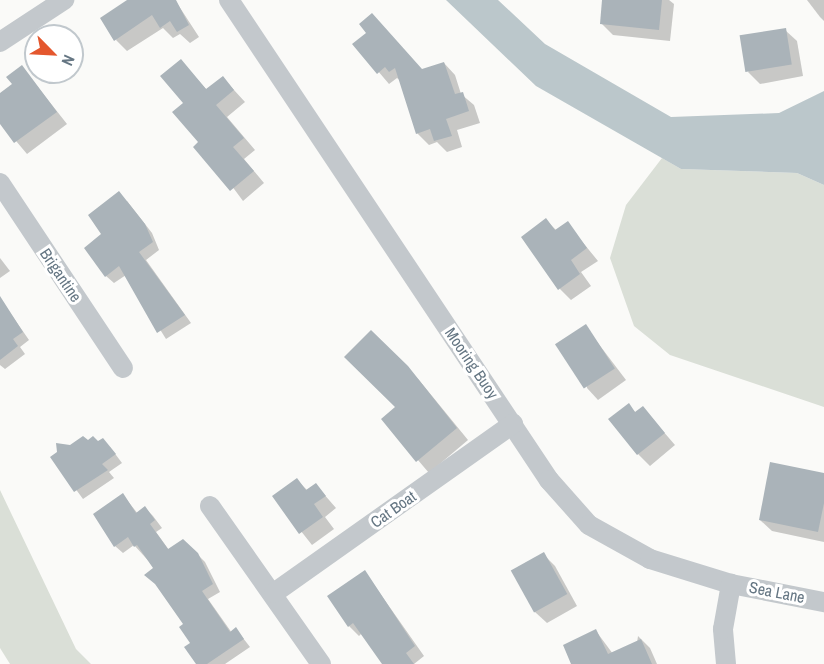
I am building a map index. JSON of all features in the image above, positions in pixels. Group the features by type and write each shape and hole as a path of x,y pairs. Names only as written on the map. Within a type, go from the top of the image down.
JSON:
{"street":[{"path":"0,42 64,0"},
{"name":"Mooring Buoy","path":"229,0 549,480 589,525 633,552 731,584"},
{"name":"Brigantine","path":"0,183 123,368"},
{"name":"Cat Boat","path":"274,593 513,424"},
{"path":"210,506 274,593 321,664"},
{"path":"726,664 723,629 731,584"},
{"name":"Sea Lane","path":"731,584 824,602"}],"shaded area":[{"path":"446,0 498,0 545,44 671,117 779,113 824,91 824,185 797,173 681,169 536,86"},
{"path":"662,158 681,169 797,173 824,185 824,407 670,355 634,326 610,258 626,205"},
{"path":"0,490 76,649 91,664 10,664 0,648"}],"building":[{"path":"127,0 176,0 189,25 177,32 170,21 160,28 152,15 114,41 100,18"},
{"path":"602,0 662,0 659,30 600,24"},
{"path":"372,13 422,69 444,62 455,94 463,92 469,111 446,119 452,136 434,141 430,129 416,134 395,68 389,72 385,67 377,74 352,44 366,33 359,24"},
{"path":"786,28 792,65 745,72 740,35"},
{"path":"181,59 206,89 223,76 234,90 216,105 244,138 233,147 254,171 230,191 193,147 198,142 172,112 183,103 160,76"},
{"path":"22,65 24,84 36,84 57,112 14,143 0,124 0,93 12,84 6,77"},
{"path":"119,191 145,224 153,242 139,252 185,315 157,333 119,266 105,277 84,248 101,234 88,215"},
{"path":"546,218 555,230 568,221 587,248 571,260 580,274 558,290 521,237"},
{"path":"0,296 23,332 13,339 18,346 0,360"},
{"path":"586,324 615,368 584,389 555,344"},
{"path":"371,330 408,366 457,428 416,462 381,419 395,407 344,357"},
{"path":"629,403 635,412 643,406 665,433 637,455 608,419"},
{"path":"83,436 88,440 93,436 98,441 103,438 116,454 102,464 108,470 74,492 50,457 57,452 56,443 70,445"},
{"path":"770,462 824,473 824,503 818,532 759,520"},
{"path":"297,478 306,490 316,483 326,496 314,504 323,517 299,534 272,496"},
{"path":"123,493 136,513 145,506 155,520 150,524 168,549 183,539 198,553 213,584 202,591 230,632 236,627 244,639 207,664 196,664 184,647 190,643 179,627 183,624 155,584 144,575 153,568 137,545 134,547 128,537 114,547 93,514"},
{"path":"544,552 567,594 534,612 511,570"},
{"path":"365,570 415,646 406,653 414,664 382,664 353,623 348,627 327,596"},
{"path":"596,629 608,654 641,639 652,664 571,664 563,645"}]}
